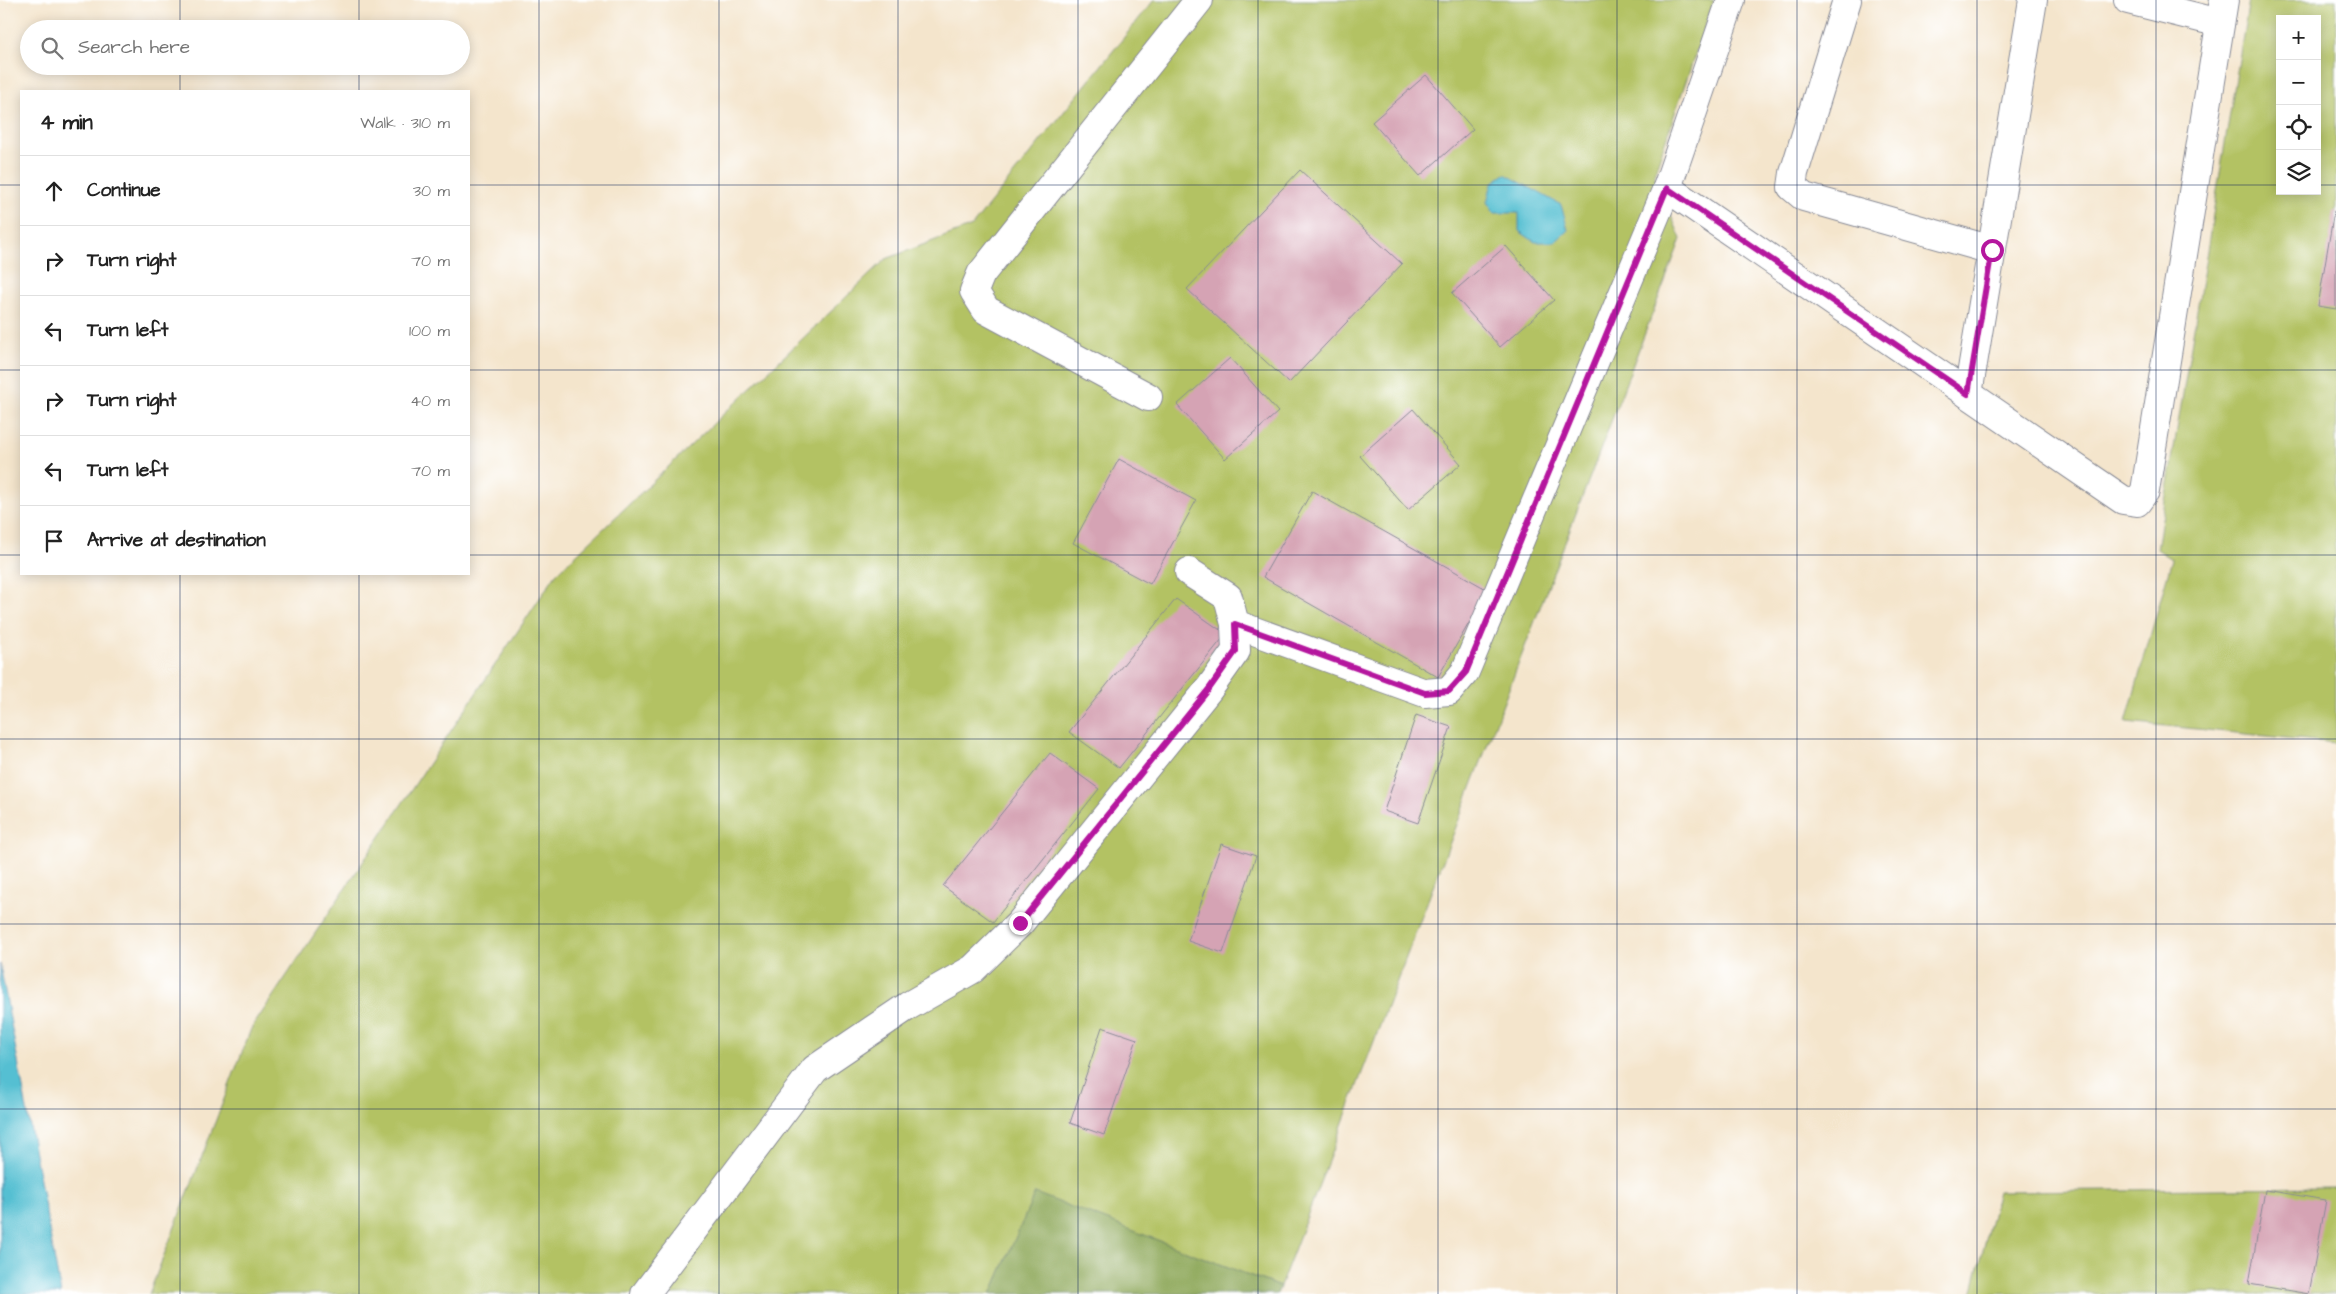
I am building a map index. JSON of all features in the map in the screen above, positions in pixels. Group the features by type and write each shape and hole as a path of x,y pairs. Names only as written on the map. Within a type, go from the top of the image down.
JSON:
{"street":[{"path":"1148,397 986,310 974,292 981,274 1199,0"},
{"path":"1235,624 1425,693 1449,691 1466,672 1667,188 1731,0"},
{"path":"1847,0 1794,173 1792,187 1804,197 1992,250"},
{"path":"1968,394 2033,0"},
{"path":"1667,188 2123,500 2137,502 2145,491 2222,12 2128,0"},
{"path":"645,1294 815,1069 908,1006 973,969 1020,923 1209,689 1236,651 1235,624 1228,597 1189,572"}],"green space":[{"path":"1154,0 1714,0 1654,174 1681,239 1280,1287 1035,1194 991,1294 149,1294 251,1029 556,574 886,259 972,226"},
{"path":"2249,0 2336,0 2336,743 2126,722 2172,559 2157,549"},
{"path":"2336,1188 2336,1294 1972,1294 1998,1191"},
{"path":"1035,1193 1280,1287 1277,1294 991,1294"}],"water":[{"path":"1505,174 1561,205 1568,230 1555,242 1535,242 1519,231 1519,213 1494,213 1487,202 1492,183"},
{"path":"0,964 61,1294 0,1294"}],"building":[{"path":"1426,75 1473,129 1420,176 1372,122"},
{"path":"1300,170 1402,264 1289,383 1187,289"},
{"path":"2334,211 2336,211 2336,309 2318,306"},
{"path":"1506,246 1554,300 1500,347 1452,293"},
{"path":"1230,358 1278,412 1225,459 1177,405"},
{"path":"1413,409 1461,464 1408,510 1360,456"},
{"path":"1119,459 1196,501 1150,584 1073,543"},
{"path":"1312,491 1488,590 1438,677 1263,577"},
{"path":"1176,599 1226,634 1119,768 1069,732"},
{"path":"1416,715 1451,727 1418,823 1384,811"},
{"path":"1050,753 1099,789 993,922 943,886"},
{"path":"1221,844 1256,856 1223,953 1188,941"},
{"path":"1102,1027 1137,1039 1104,1135 1070,1123"},
{"path":"2265,1190 2326,1200 2309,1294 2249,1284"}],"route":[{"path":"1020,923 1209,689 1236,651 1235,624 1425,693 1449,691 1466,672 1667,188 1968,394 1992,250"}]}
